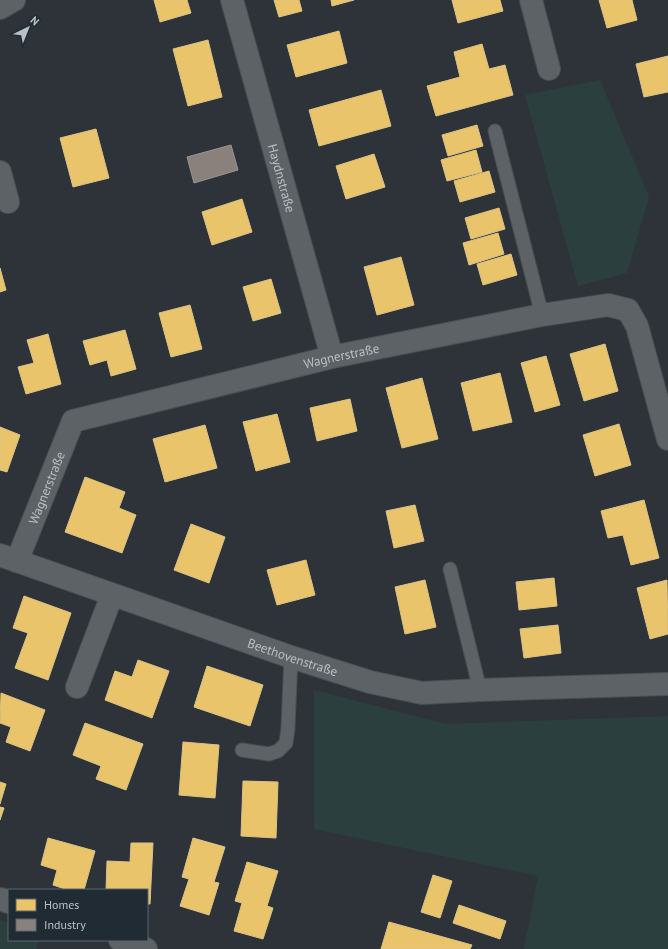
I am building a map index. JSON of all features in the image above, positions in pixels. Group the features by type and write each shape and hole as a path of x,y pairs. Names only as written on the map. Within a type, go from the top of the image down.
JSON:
{"street":[{"path":"0,8 14,0"},
{"name":"Haydnstraße","path":"232,0 332,357"},
{"path":"531,0 549,69"},
{"path":"0,172 8,202"},
{"name":"Wagnerstraße","path":"9,558 73,421 332,357 542,315 608,305 628,310 637,326 668,438"},
{"name":"Beethovenstraße","path":"9,558 291,657 370,682 422,693 668,684"},
{"path":"77,687 112,595"},
{"path":"123,941 146,949"}],"lane":[{"path":"495,131 542,315"},
{"path":"450,569 480,690"},
{"path":"242,750 269,754 278,751 286,743 291,657"}],"green space":[{"path":"600,80 649,197 627,273 578,286 525,95"},
{"path":"314,690 446,724 668,716 668,949 524,949 538,876 314,829"},
{"path":"0,920 8,923 8,941 39,941 36,949 0,949"}],"building: Homes":[{"path":"154,0 187,0 191,13 160,22"},
{"path":"274,0 299,0 302,11 279,17"},
{"path":"331,0 354,0 332,6"},
{"path":"452,0 500,0 503,11 458,23"},
{"path":"599,0 632,0 637,20 607,28"},
{"path":"339,31 347,63 296,77 287,45"},
{"path":"208,40 222,97 188,106 173,49"},
{"path":"482,44 489,69 505,65 513,95 436,116 427,86 460,77 454,52"},
{"path":"668,56 668,92 644,97 636,64"},
{"path":"381,90 391,126 319,146 309,110"},
{"path":"477,125 483,146 448,156 442,135"},
{"path":"96,129 109,178 73,187 60,138"},
{"path":"476,150 482,172 447,181 441,160"},
{"path":"374,154 385,187 346,199 336,166"},
{"path":"489,171 495,192 460,202 454,181"},
{"path":"242,199 252,232 212,245 202,212"},
{"path":"499,208 505,229 471,239 465,218"},
{"path":"498,233 504,254 469,265 463,243"},
{"path":"511,254 517,275 483,285 477,264"},
{"path":"401,257 414,305 377,315 364,267"},
{"path":"0,268 6,290 0,292"},
{"path":"271,279 281,313 253,321 243,287"},
{"path":"190,305 202,349 171,357 159,313"},
{"path":"125,330 136,369 111,376 107,360 90,365 83,341"},
{"path":"48,334 61,384 26,394 18,367 34,363 27,340"},
{"path":"605,344 618,391 584,401 570,354"},
{"path":"546,356 560,405 535,412 521,363"},
{"path":"500,373 512,422 473,431 461,383"},
{"path":"422,378 438,439 402,448 386,388"},
{"path":"350,399 357,431 317,441 310,408"},
{"path":"277,414 290,462 256,471 243,422"},
{"path":"619,424 631,465 595,476 583,435"},
{"path":"205,425 217,468 165,482 153,439"},
{"path":"0,427 20,435 7,472 0,470"},
{"path":"85,477 125,492 119,508 136,515 122,553 65,532"},
{"path":"644,500 659,558 631,565 623,535 608,538 601,511"},
{"path":"415,505 424,541 394,548 386,511"},
{"path":"191,524 225,537 209,583 174,570"},
{"path":"306,560 315,595 277,605 267,570"},
{"path":"554,578 557,606 519,610 516,582"},
{"path":"425,580 436,627 405,634 395,587"},
{"path":"667,580 668,634 650,639 637,588"},
{"path":"24,596 71,613 48,680 15,668 28,633 13,628"},
{"path":"558,625 561,653 524,658 520,629"},
{"path":"138,660 169,671 152,718 105,700 115,671 132,677"},
{"path":"207,666 263,685 250,726 194,707"},
{"path":"1,693 45,710 30,751 6,742 11,727 0,723"},
{"path":"85,723 143,744 126,790 96,779 101,766 73,755"},
{"path":"183,742 219,745 215,798 179,795"},
{"path":"243,781 278,782 276,838 241,836"},
{"path":"0,782 6,784 0,804"},
{"path":"0,807 4,808 0,820"},
{"path":"48,838 95,851 84,889 65,889 53,885 57,870 41,865"},
{"path":"193,838 225,847 214,882 219,883 209,915 180,906 189,879 182,877"},
{"path":"131,843 153,843 150,904 148,904 148,889 106,889 107,861 130,862"},
{"path":"247,862 278,871 267,906 273,908 263,939 234,931 242,903 235,901"},
{"path":"433,875 452,881 440,918 421,912"},
{"path":"459,905 506,921 500,939 453,923"},
{"path":"389,922 472,945 470,949 381,949"}],"building: Industry":[{"path":"231,145 238,170 194,183 187,157"}]}
